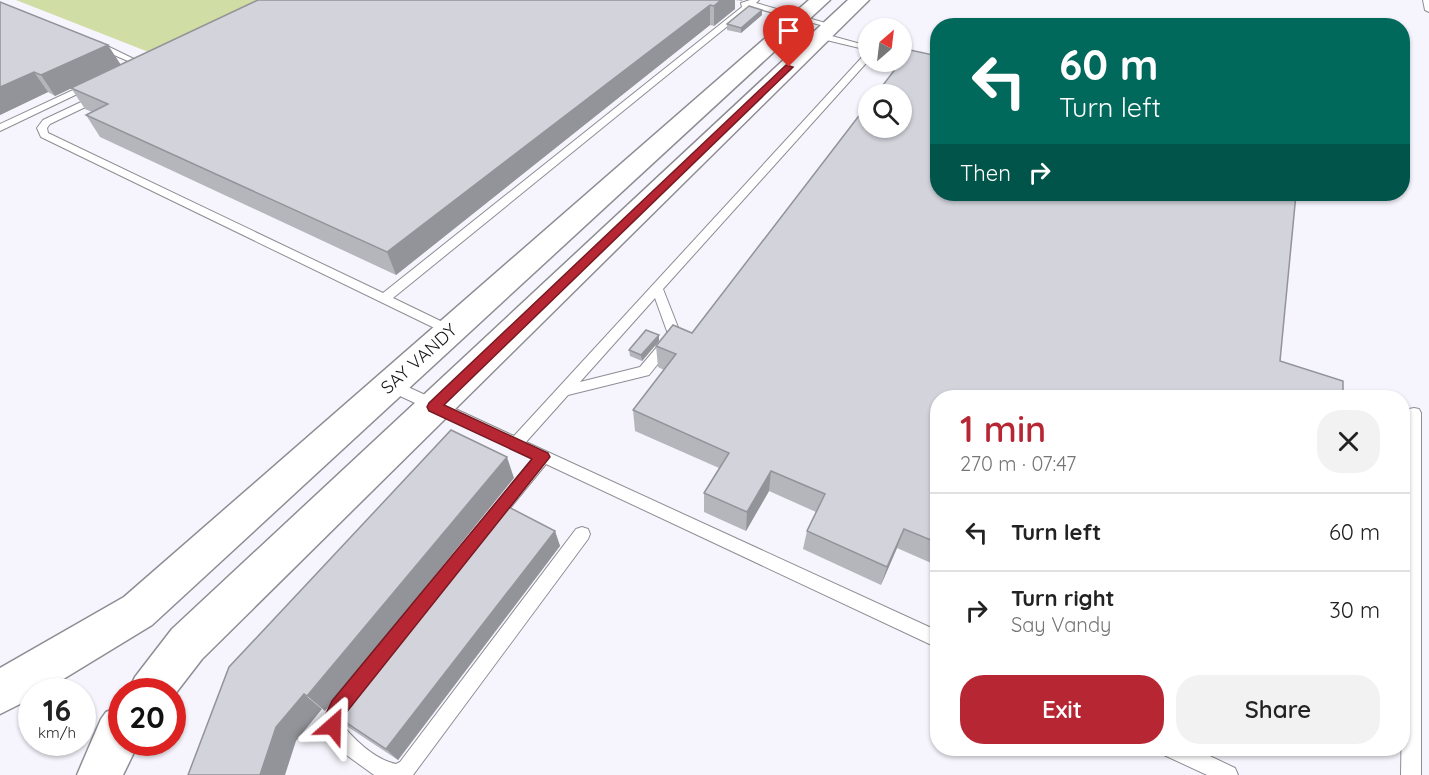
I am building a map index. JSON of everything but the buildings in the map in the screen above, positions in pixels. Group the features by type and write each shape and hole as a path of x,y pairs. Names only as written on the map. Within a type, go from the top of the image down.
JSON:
{"street":[{"name":"SAY VANDY","path":"0,692 138,611 452,330 818,20 859,0"},
{"name":"SAY VANDY","path":"161,678 187,644 434,407 818,20"},
{"path":"100,775 108,756"}],"lane":[{"path":"1426,0 1429,10"},
{"path":"384,299 752,2"},
{"path":"737,6 752,2 818,20 858,42"},
{"path":"86,40 134,61 115,74"},
{"path":"912,58 930,62"},
{"path":"515,444 858,67"},
{"path":"0,128 94,84"},
{"path":"109,92 46,122 42,128 44,135 452,330"},
{"path":"563,392 644,371 675,335 657,288"},
{"path":"390,386 930,636"},
{"path":"1411,775 1414,413"},
{"path":"483,531 543,457"},
{"path":"355,687 333,718 333,726 340,738 353,751 390,774 398,774 418,756 582,534"},
{"path":"1188,756 1228,775"}],"green space":[{"path":"16,0 293,0 169,60"}],"route":[{"path":"333,726 333,718 339,708 543,457 434,407 789,67"}]}
